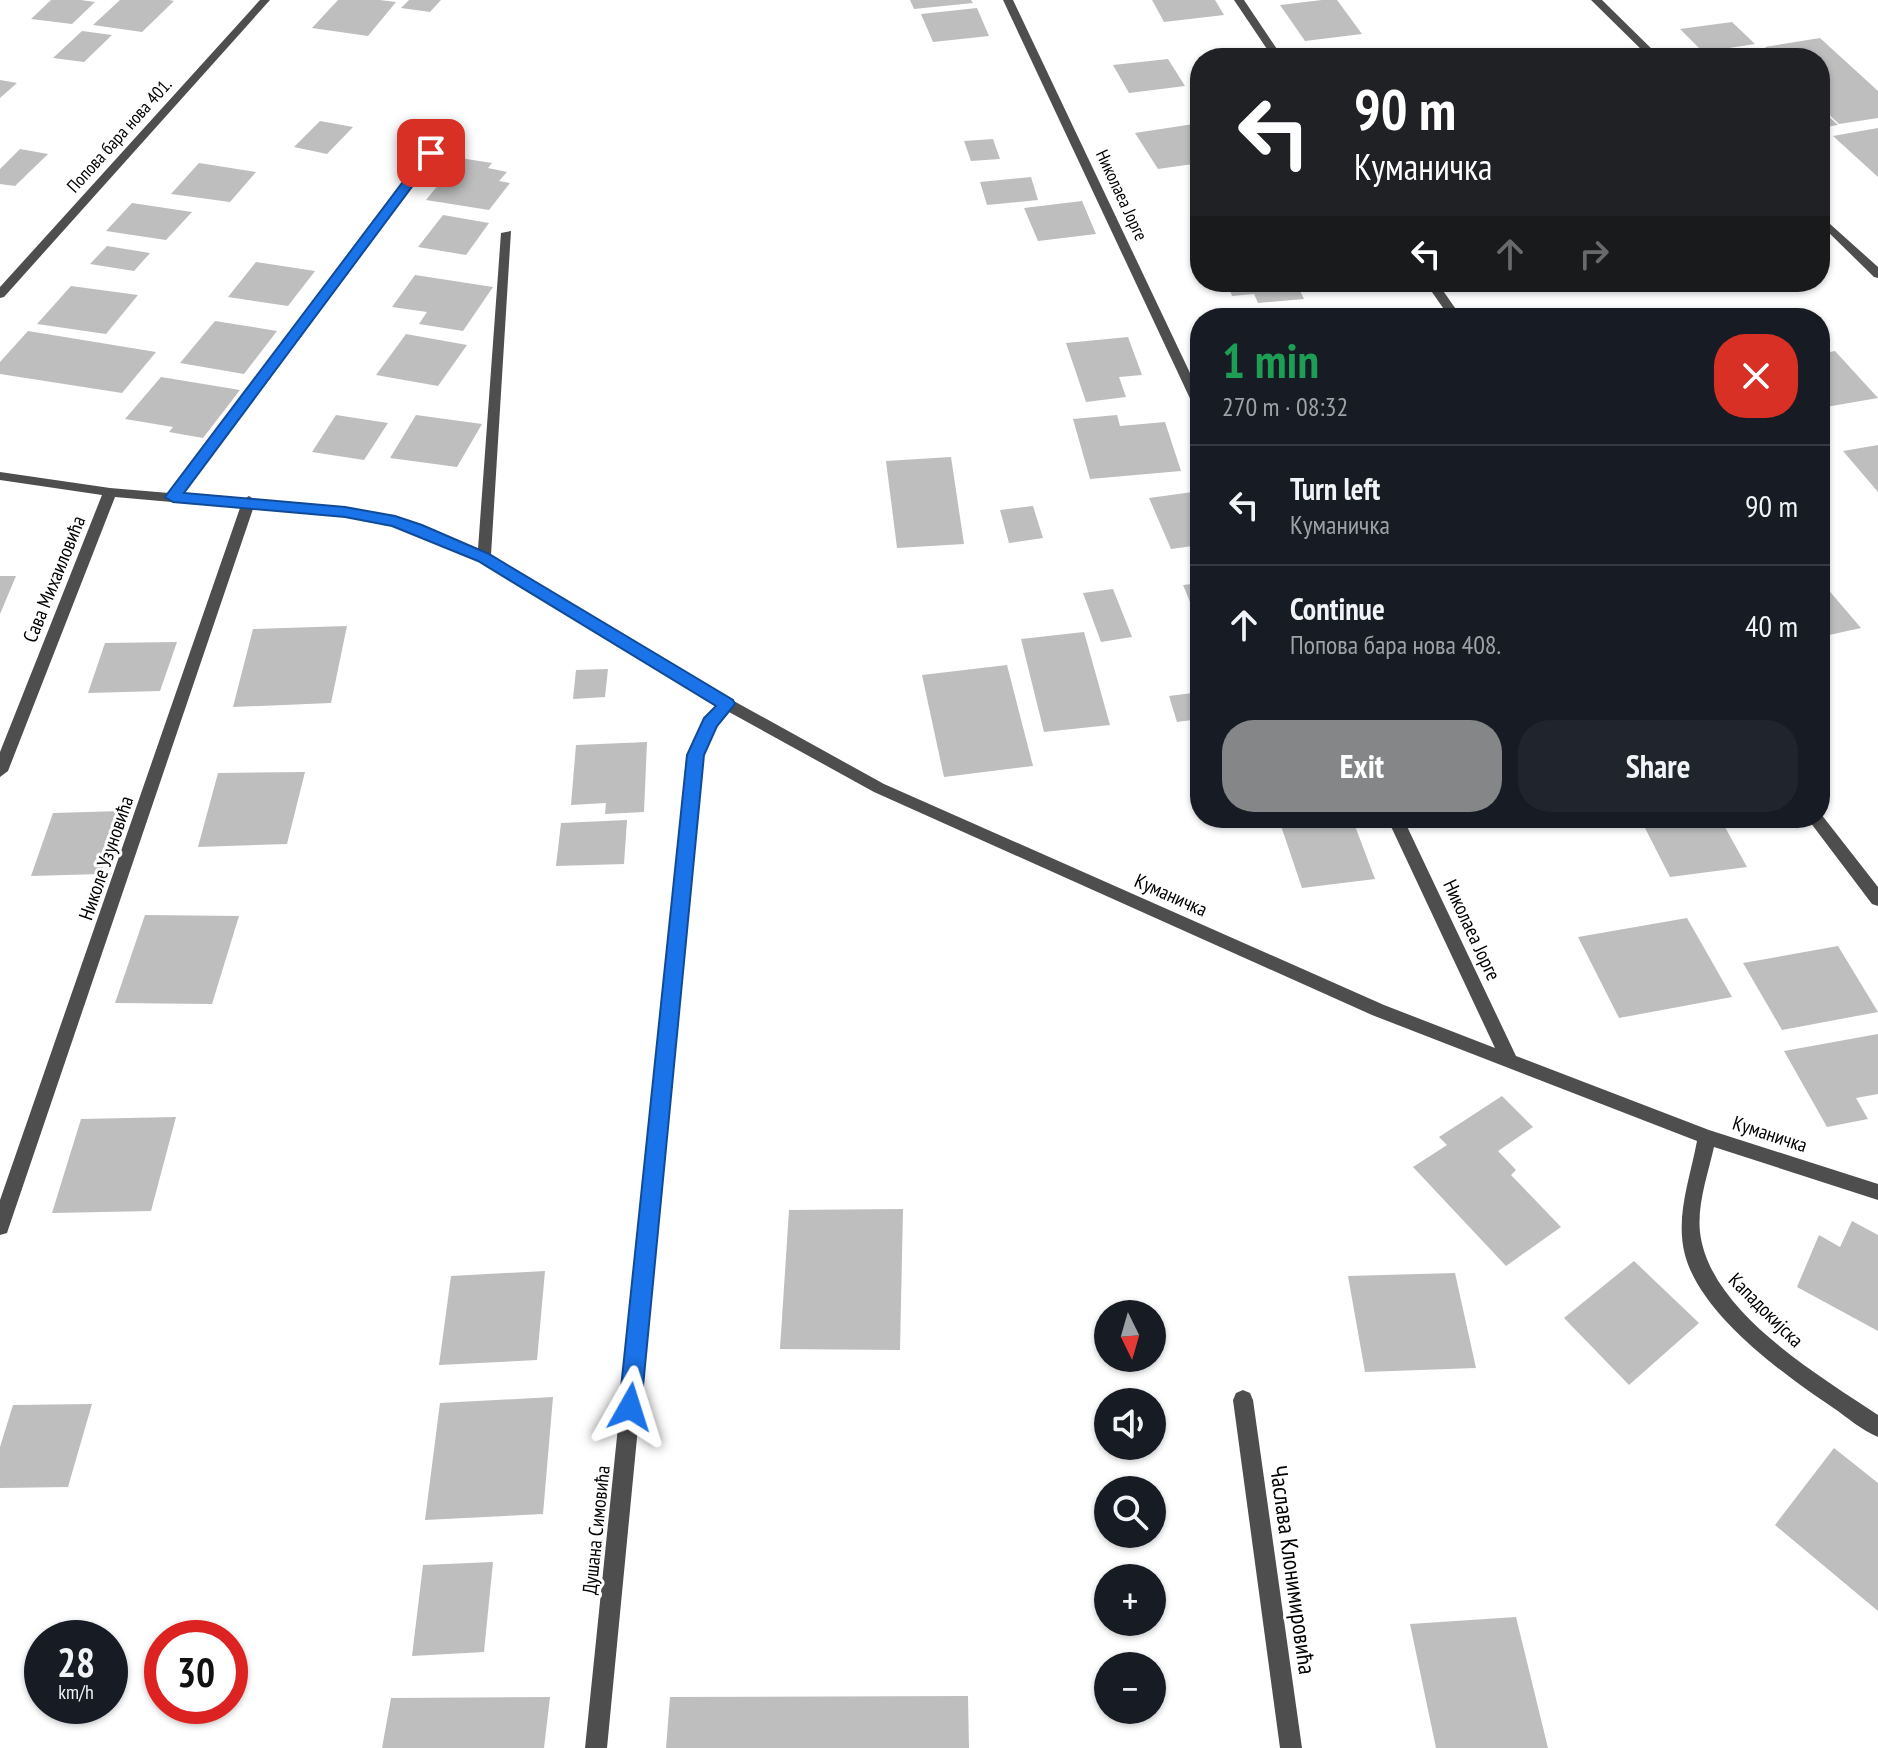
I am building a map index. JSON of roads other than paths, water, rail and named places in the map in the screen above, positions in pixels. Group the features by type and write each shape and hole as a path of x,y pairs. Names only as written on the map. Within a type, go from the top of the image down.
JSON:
{"street":[{"name":"Попова бара нова 401.","path":"0,294 265,0"},
{"name":"Николаеа Јорге","path":"1008,0 1190,386"},
{"path":"1239,0 1271,48"},
{"path":"1596,0 1646,48"},
{"path":"173,497 431,153"},
{"path":"1830,228 1878,274"},
{"path":"484,557 507,233"},
{"name":"Куманичка","path":"0,476 110,492 249,501 395,521 484,557 727,704 879,788 1378,1010 1707,1137 1878,1192"},
{"name":"Сава Михаиловића","path":"0,771 110,492"},
{"name":"Николе Узуновића","path":"0,1227 249,501"},
{"name":"Душана Симовића","path":"596,1748 695,755 710,722 727,704"},
{"name":"Николаеа Јорге","path":"1400,828 1510,1061"},
{"path":"1823,828 1878,899"},
{"name":"Кападокијска","path":"1707,1137 1689,1229 1697,1266 1721,1303 1795,1370 1878,1427"},
{"name":"Часлава Клонимировића","path":"1243,1400 1291,1748"}]}
